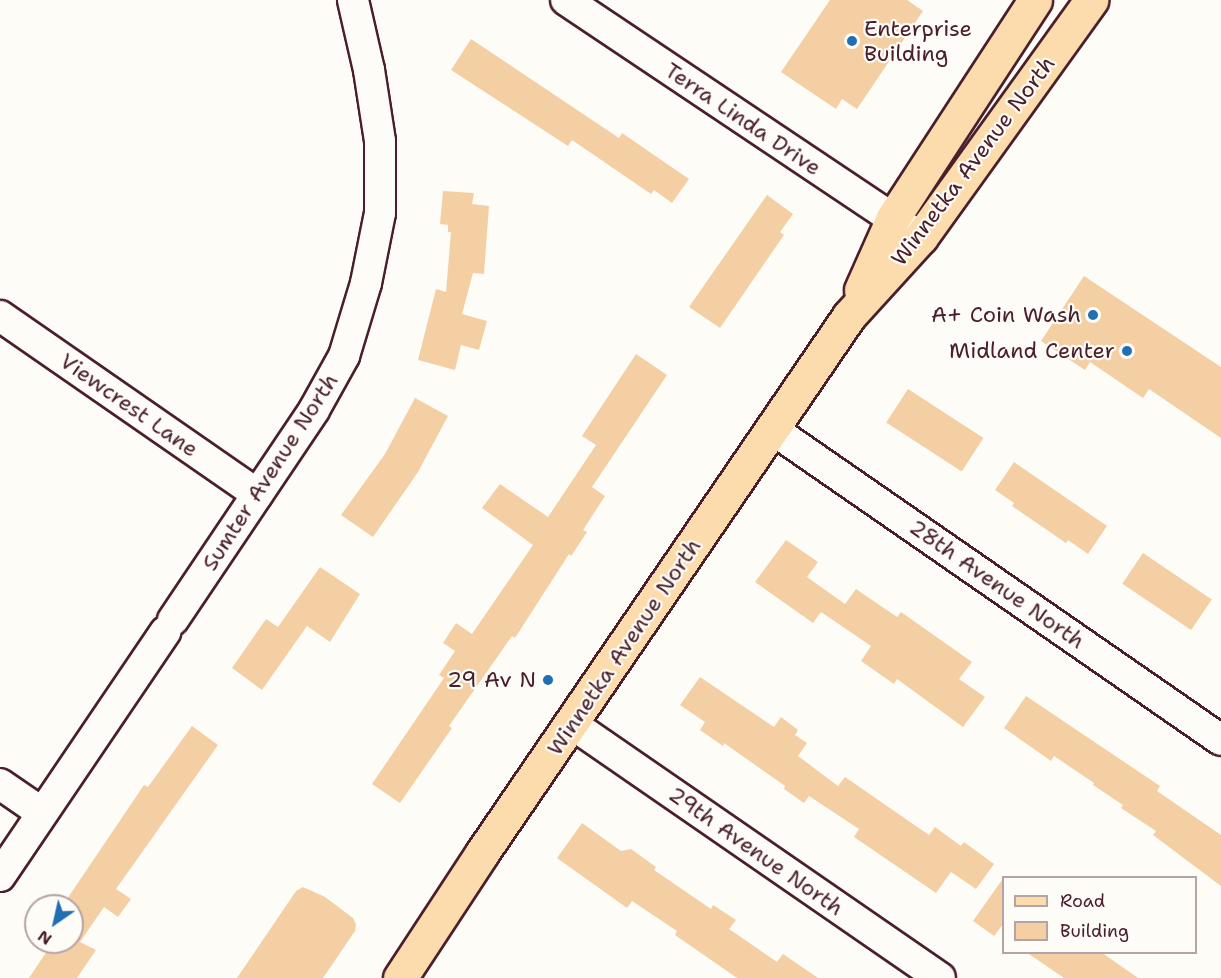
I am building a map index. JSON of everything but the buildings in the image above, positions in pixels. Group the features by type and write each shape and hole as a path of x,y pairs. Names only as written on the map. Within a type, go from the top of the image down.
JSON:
{"main road":[{"name":"Winnetka Avenue North","path":"849,316 893,219 1035,0"},
{"name":"Winnetka Avenue North","path":"400,978 482,853 849,316 921,237 1091,0"}],"street":[{"name":"Sumter Avenue North","path":"0,876 314,410 344,356 366,283 378,224 380,141 369,70 353,0"},
{"name":"Terra Linda Drive","path":"566,0 921,237"},
{"name":"Viewcrest Lane","path":"0,316 257,494"},
{"name":"28th Avenue North","path":"772,429 1221,740"},
{"name":"29th Avenue North","path":"572,724 940,978"},
{"path":"0,784 42,813"}],"place":[{"name":"Enterprise Building","path":"852,41"},
{"name":"A+ Coin Wash","path":"1093,315"},
{"name":"Midland Center","path":"1127,351"},
{"name":"29 Av N","path":"548,680"}]}
